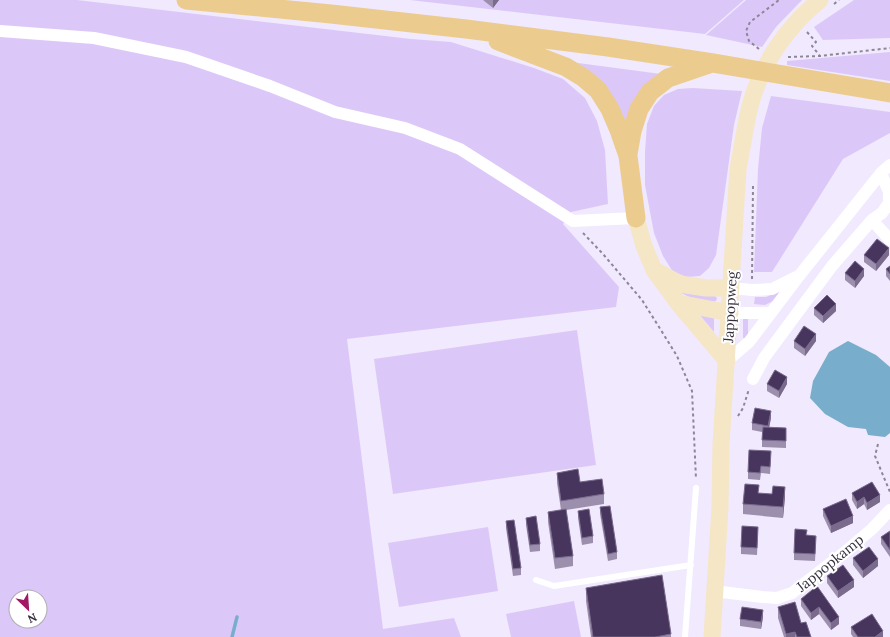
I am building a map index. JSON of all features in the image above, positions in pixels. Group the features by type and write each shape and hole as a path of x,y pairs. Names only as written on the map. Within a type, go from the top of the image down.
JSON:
{"main road":[{"path":"186,0 466,29 608,47 890,93"},
{"path":"466,29 566,67 584,78 598,90 610,109 628,156 636,218"},
{"path":"628,156 632,131 639,109 650,92 668,78 713,63"}],"street":[{"name":"Jappopweg","path":"712,637 720,507 721,445 738,169 745,127 750,104 758,84 776,49 788,32 807,11 820,0"},
{"path":"0,31 94,38 186,57 270,86 335,112 405,128 460,149 573,221 636,218 644,246 654,270 678,303 727,361 749,342 799,276 885,169"},
{"path":"753,379 764,358 832,266 872,220 882,213 889,203 889,192 885,169"},
{"path":"872,220 890,240"},
{"path":"654,270 680,284 706,288 752,290 772,289 799,276"},
{"path":"678,303 730,313 770,313"},
{"name":"Jappopkamp","path":"714,591 777,598 792,593 845,552 872,529 890,510"}],"lane":[{"path":"685,637 696,488"},
{"path":"536,580 554,586 691,565"}],"path":[{"path":"760,50 749,41 746,31 750,22 779,0"},
{"path":"804,29 816,42 812,46 820,56"},
{"path":"783,56 820,56 890,48"},
{"path":"752,290 753,179"},
{"path":"573,221 642,300 677,356 692,391 696,488"},
{"path":"735,420 743,408 753,379"},
{"path":"878,444 875,456 890,492"}],"shaded area":[{"path":"0,0 77,0 411,39 451,42 534,68 563,79 585,98 597,121 605,150 608,204 571,212 563,224 619,287 616,307 347,339 383,629 454,618 461,637 0,637"},
{"path":"410,0 744,0 705,34"},
{"path":"746,0 802,0 776,27 762,47 706,35"},
{"path":"854,0 890,0 890,38 823,40 814,27"},
{"path":"890,52 890,81 787,65 787,61"},
{"path":"578,63 661,74 626,127"},
{"path":"693,88 742,91 734,125 716,255 709,268 700,276 687,277 673,272 663,256 654,233 645,185 645,152 647,124 654,106 664,95 678,89"},
{"path":"771,96 890,112 890,133 843,159 772,272 754,272 758,169 762,128"},
{"path":"782,290 777,299 765,305 754,304 755,297 766,297"},
{"path":"681,291 715,296 717,298 716,301 712,302 704,301 683,294"},
{"path":"698,313 714,315 714,332"},
{"path":"743,316 748,316 748,338 743,338"},
{"path":"577,330 596,465 393,494 374,359"},
{"path":"488,527 498,591 399,607 388,543"},
{"path":"574,601 581,637 511,637 506,614"}],"water":[{"path":"848,341 876,355 890,367 890,433 885,437 868,435 866,429 848,427 825,414 810,398 813,381 829,352"}],"building":[{"path":"877,239 889,248 876,264 864,255"},
{"path":"855,261 864,269 855,281 845,273"},
{"path":"890,266 890,274 886,269"},
{"path":"827,295 836,304 823,316 814,308"},
{"path":"804,326 816,334 805,349 794,341"},
{"path":"775,370 787,377 779,391 767,384"},
{"path":"755,408 771,411 768,426 752,423"},
{"path":"763,427 786,428 786,441 762,440"},
{"path":"749,450 771,451 770,467 761,466 760,473 748,472"},
{"path":"578,469 580,482 602,479 604,494 561,501 557,473"},
{"path":"872,482 880,495 867,503 864,497 857,502 852,493"},
{"path":"745,484 759,485 758,493 772,494 773,486 785,487 783,507 743,504"},
{"path":"846,499 853,516 831,526 823,509"},
{"path":"610,506 617,552 608,554 600,507"},
{"path":"566,509 573,556 555,558 548,512"},
{"path":"589,509 593,536 582,538 578,511"},
{"path":"536,516 540,544 530,545 526,518"},
{"path":"514,520 521,568 513,569 506,521"},
{"path":"742,526 758,527 757,548 741,547"},
{"path":"795,529 807,530 806,535 816,536 815,554 794,553"},
{"path":"890,531 890,550 881,537"},
{"path":"869,547 878,559 863,571 853,558"},
{"path":"843,565 854,580 838,591 827,576"},
{"path":"662,575 671,634 655,637 593,637 586,588"},
{"path":"817,586 839,617 831,623 819,607 811,613 801,599"},
{"path":"795,602 801,623 806,622 811,637 797,637 795,632 786,634 778,607"},
{"path":"742,607 763,610 761,622 740,619"},
{"path":"872,614 883,631 875,637 858,637 851,627"}],"waterway":[{"path":"232,637 237,617"}]}
